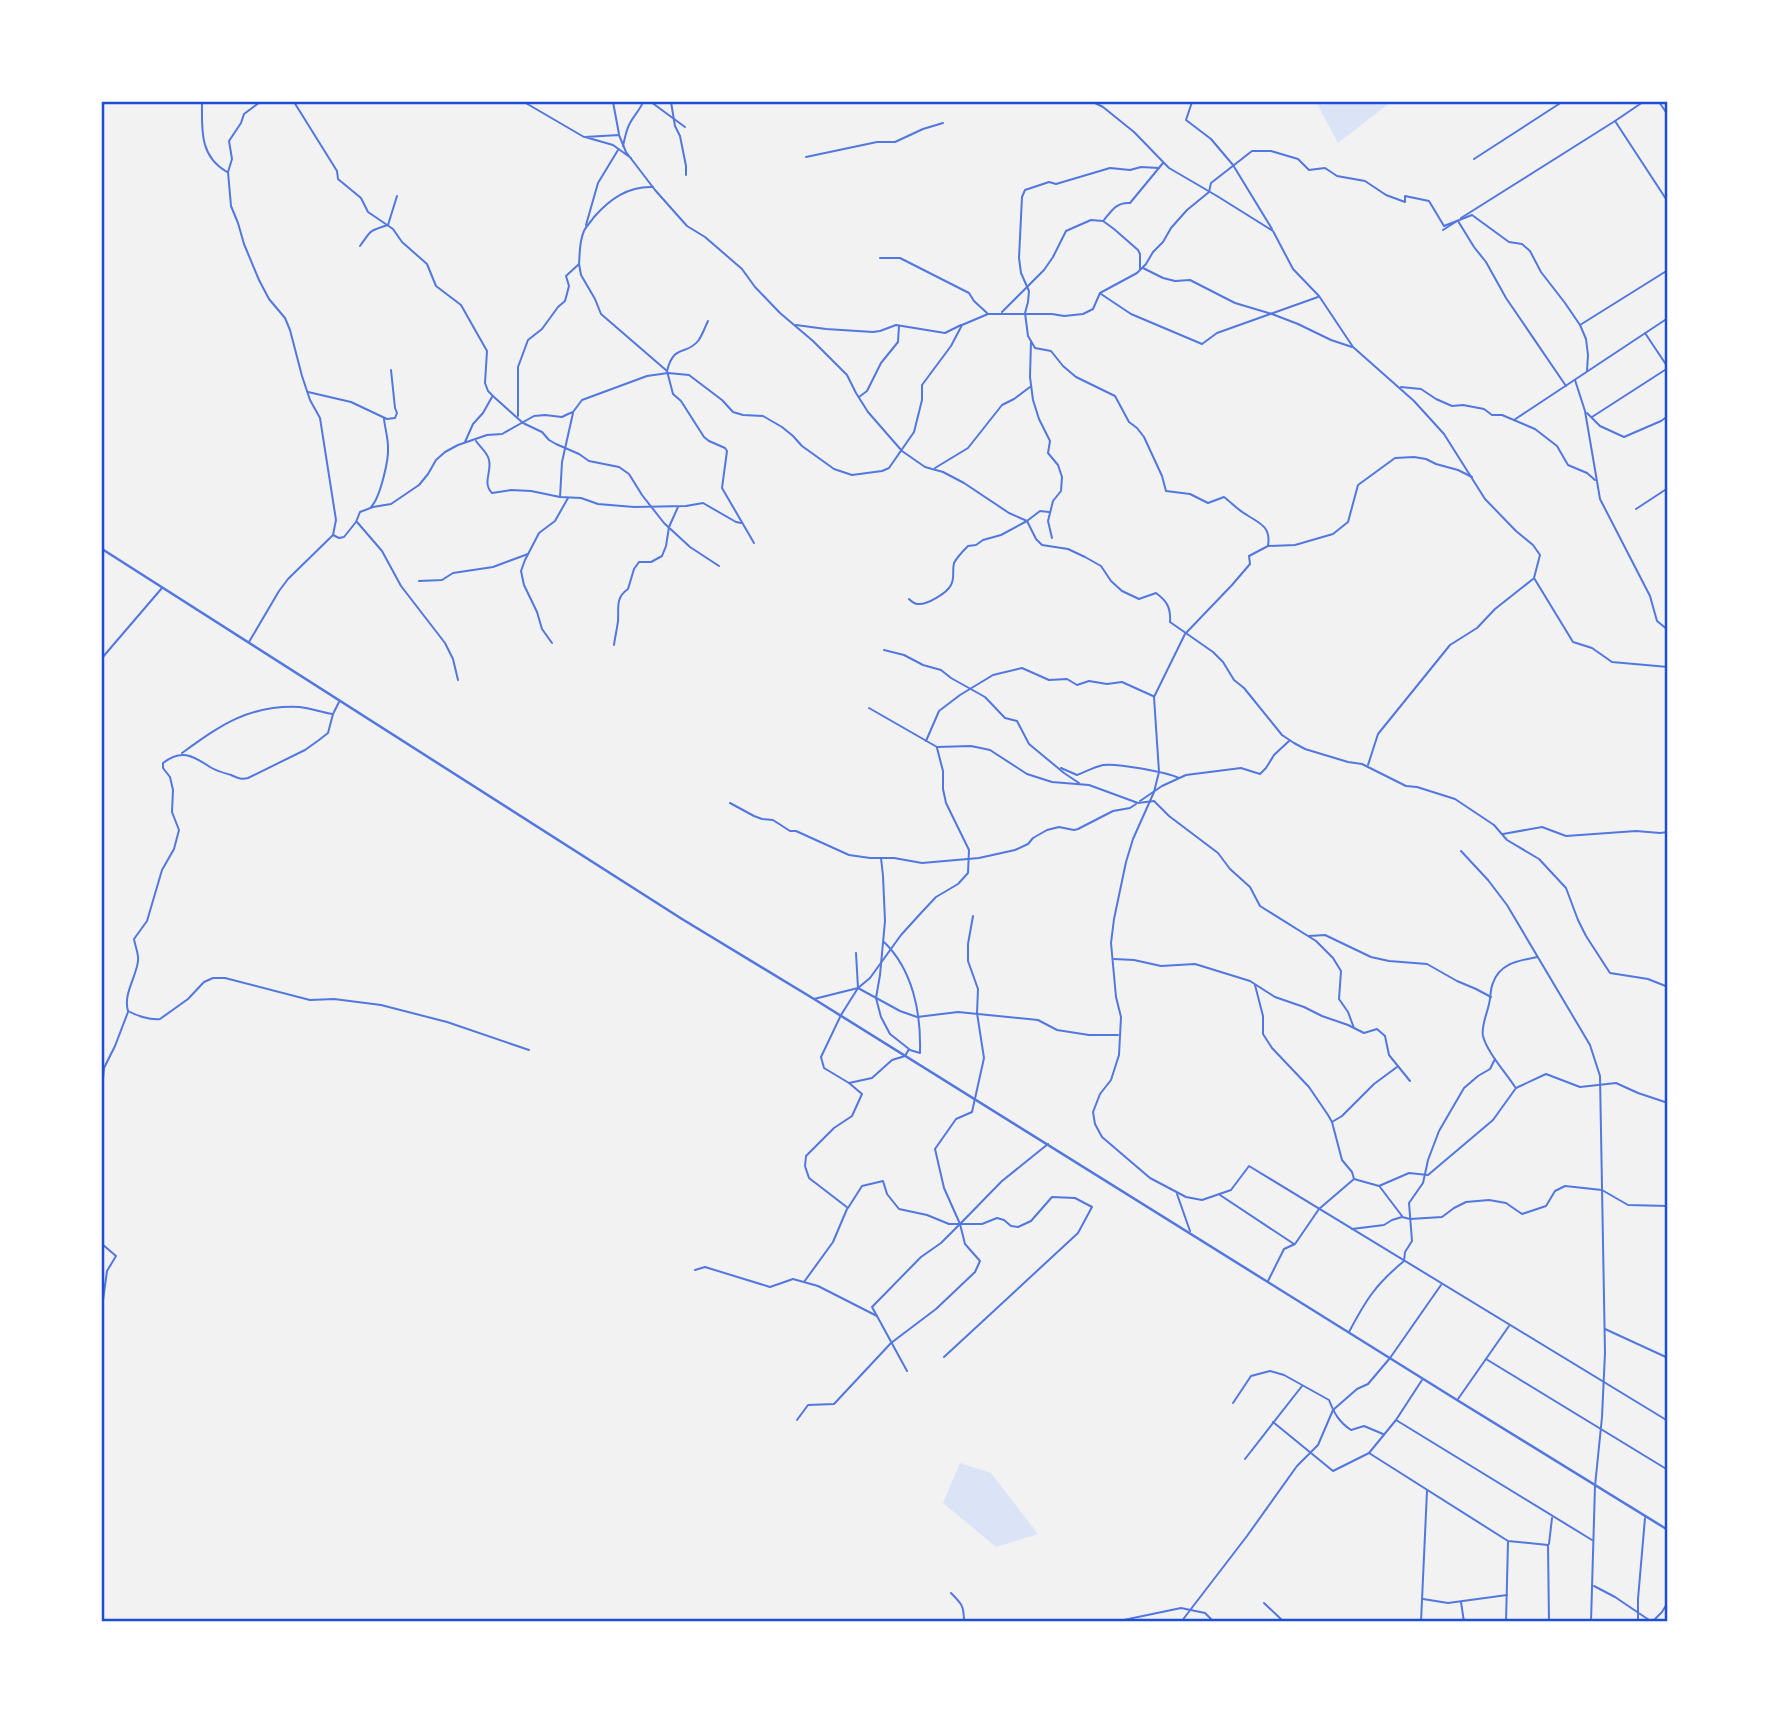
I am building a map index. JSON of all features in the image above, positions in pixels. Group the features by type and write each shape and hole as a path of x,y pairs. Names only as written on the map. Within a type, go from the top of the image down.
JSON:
{"street":[{"path":"202,102 201,123 206,147 215,165 228,172"},
{"path":"248,643 288,579 333,535 336,520 320,418 307,392 285,318 269,299 244,244 231,206 228,172 232,159 229,141 244,114 260,102"},
{"path":"294,102 337,171 338,179 361,198 368,212 388,225 402,242 428,264 436,286 461,305 487,351 485,383 488,391 523,423 542,432 549,440 589,461 619,467 629,474 656,515 690,547 719,566"},
{"path":"524,102 581,136 614,145 631,158"},
{"path":"613,102 623,148 653,187 687,226 705,237 742,269 780,313 847,375 875,420 902,452 925,467 943,472 1009,513 1027,521 1042,545 1068,548 1101,566 1122,591 1139,599 1156,593 1164,599 1171,611 1170,622 1223,662 1234,680 1244,688 1282,736 1305,749 1367,766 1406,786 1455,799 1478,813 1494,825 1507,840 1539,859 1566,888 1586,936 1610,972 1648,979 1668,987"},
{"path":"623,148 625,134 643,102"},
{"path":"651,102 685,127"},
{"path":"671,102 686,176"},
{"path":"1093,102 1135,132 1169,168 1273,231"},
{"path":"1192,102 1186,120 1211,139 1233,165 1293,268 1319,296 1353,347 1414,401 1444,434 1485,499 1540,555 1534,578 1495,609 1477,628 1450,645 1378,734 1367,766"},
{"path":"1474,159 1562,102"},
{"path":"1443,230 1643,102"},
{"path":"1658,102 1668,115"},
{"path":"1615,121 1668,202"},
{"path":"806,157 877,142 895,142 943,123"},
{"path":"585,138 619,135"},
{"path":"619,149 598,183 580,245 581,275 601,314 667,372"},
{"path":"794,325 873,332 899,326 945,333 988,314 1083,314 1093,309 1100,293 1141,269 1163,243 1171,228 1209,191 1211,183 1252,151 1271,151 1298,159 1309,170 1325,168 1337,176 1365,181 1386,195 1405,202 1405,196 1429,201 1444,226 1472,215 1509,242 1522,244 1530,251 1541,272 1580,325 1587,347 1587,372"},
{"path":"1102,221 1116,205 1130,203 1164,162"},
{"path":"1159,168 1110,169 1056,184 1049,182 1026,190 1022,197 1019,258 1021,273 1029,291 1025,313 1028,335 1035,348 1051,351 1076,377 1115,396 1129,422 1144,437 1166,491 1190,494 1208,503 1224,497 1266,528 1268,546"},
{"path":"585,228 608,203 621,194 653,187"},
{"path":"388,225 397,196"},
{"path":"1001,313 1044,270 1054,257 1066,231 1091,220 1102,221 1138,250 1141,269"},
{"path":"1458,220 1486,261 1506,298 1566,386"},
{"path":"360,246 372,230 388,225"},
{"path":"880,258 900,258 969,293 988,314"},
{"path":"518,417 518,367 528,340 542,329 565,301 569,286 566,276 579,264"},
{"path":"1141,269 1175,281 1189,280 1235,303 1272,314 1353,347"},
{"path":"1580,325 1668,270"},
{"path":"1100,293 1131,314 1202,344 1217,333 1319,296"},
{"path":"1513,420 1668,318"},
{"path":"708,321 697,342 673,355 667,372 673,394 681,401 704,437 727,451 722,488 754,543"},
{"path":"561,497 562,462 573,412 582,400 647,376 667,372 689,375 722,400 733,412 763,416 782,427 802,446 834,469 852,475 889,468 914,432 922,400 922,385 951,346 962,325"},
{"path":"859,397 867,391 881,363 898,342 899,326"},
{"path":"1591,417 1668,368 1645,333"},
{"path":"1031,341 1033,400 1049,440 1048,453 1062,477 1061,491 1053,501 1048,521 1052,538"},
{"path":"307,392 351,401 387,419 397,416 391,370"},
{"path":"1575,380 1585,411 1600,499 1650,596 1657,621 1668,630"},
{"path":"932,469 968,448 1002,405 1031,386"},
{"path":"1399,387 1421,389 1452,406 1464,405 1484,409 1492,415 1502,415 1535,429 1557,446 1568,465 1587,473 1596,481"},
{"path":"464,443 473,424 493,396"},
{"path":"1585,411 1600,426 1624,437 1668,416"},
{"path":"333,535 344,537 360,512 391,504 419,485 436,460 445,452 487,435 502,434 534,416 562,417 573,412"},
{"path":"371,507 379,493 387,462 384,418"},
{"path":"475,440 489,457 487,483 492,493 531,491 580,498 598,504 651,507 703,503 741,523"},
{"path":"1472,477 1426,459 1395,458 1358,485 1348,522 1333,534 1296,545 1268,546 1249,556 1250,564 1233,585 1185,634 1154,697 1159,772 1154,792 1126,862 1111,943 1116,998 1121,1017 1119,1055 1111,1080 1100,1094 1093,1112 1102,1136 1150,1178 1186,1198 1202,1200 1231,1190 1249,1166 1668,1421"},
{"path":"1636,509 1668,488"},
{"path":"552,643 542,629 522,578 523,564 539,533 555,521 569,498"},
{"path":"614,645 617,609 623,593 628,589 634,569 639,562 651,562 662,556 668,527 678,506"},
{"path":"908,599 919,604 951,587 954,562 968,545 976,545 1001,535 1040,511 1050,512"},
{"path":"356,522 383,551 401,586 445,643 456,667 458,680"},
{"path":"102,550 682,919 1668,1530"},
{"path":"419,581 442,580 453,573 493,567 529,553"},
{"path":"1534,578 1573,642 1592,648 1612,662 1668,667"},
{"path":"102,658 163,587"},
{"path":"884,650 941,670 985,697 1005,718 1017,721 1029,744 1080,784"},
{"path":"926,741 939,711 993,675 1022,668 1049,680 1067,678 1077,685 1089,681 1107,684 1122,682 1154,697"},
{"path":"180,755 200,760 212,768 242,779 305,750 328,733 339,702"},
{"path":"102,1090 104,1068 128,1011 126,1005 139,958 134,939 147,921 162,870 174,849 179,830 172,812 174,803 170,777 162,765 208,734 256,710 297,707 333,714"},
{"path":"869,708 937,747 971,746 990,750 1027,774 1052,782 1089,785 1138,803 1154,801 1169,816 1218,853 1230,869 1250,887 1260,906 1308,936 1333,958 1341,971 1339,999 1348,1012 1353,1028"},
{"path":"730,803 754,816 773,820 790,831 796,831 840,852 859,857 922,863 968,860 1015,850 1047,830 1059,828 1074,831 1113,811 1130,808 1162,786 1186,775 1241,768 1260,774 1290,740"},
{"path":"848,1208 809,1178 805,1166 806,1156 834,1128 852,1116 862,1094 824,1068 821,1056 858,988 870,978 890,949 936,897 958,884 968,873 968,850 946,803 943,771 937,747"},
{"path":"1057,767 1077,775 1104,765 1130,766 1165,772 1180,778"},
{"path":"1502,835 1542,827 1566,836 1636,831 1668,832"},
{"path":"1461,850 1502,899 1590,1045 1597,1066 1600,1084 1604,1381 1595,1486 1591,1622"},
{"path":"880,857 885,920 876,998 881,1017 891,1034 909,1049 920,1053 921,1038 911,984 906,972 883,942"},
{"path":"797,1420 808,1405 834,1404 891,1343 936,1308 975,1272 980,1261 965,1244 960,1224 944,1188 935,1149 956,1119 972,1112 984,1058 977,1013 978,989 968,961 973,916"},
{"path":"1308,936 1325,935 1380,959 1427,964 1491,998"},
{"path":"856,953 858,988"},
{"path":"1516,1088 1495,1059 1483,1036 1484,1024 1492,984 1503,967 1538,957"},
{"path":"1113,959 1161,966 1195,964 1250,981 1275,997 1364,1033 1377,1028 1385,1035 1389,1055 1410,1081"},
{"path":"128,1011 160,1019 188,999 204,982 213,978 225,978 310,1000 334,999 382,1005 447,1022 529,1050"},
{"path":"1255,984 1263,1016 1263,1034 1272,1048 1309,1087 1332,1122 1342,1160 1354,1179"},
{"path":"814,999 858,988 900,1011 917,1017 958,1012 977,1013 1038,1020 1057,1030 1089,1035 1119,1035"},
{"path":"849,1083 872,1078 892,1060 905,1056 909,1049"},
{"path":"1349,1332 1372,1292 1404,1261 1405,1252 1412,1241 1409,1203 1423,1184 1428,1160 1439,1132 1464,1088 1490,1069 1495,1059"},
{"path":"1332,1122 1342,1116 1374,1084 1398,1067"},
{"path":"1379,1186 1409,1173 1429,1175 1493,1120 1516,1088 1546,1074 1580,1087 1616,1083 1668,1102"},
{"path":"907,1371 872,1307 1002,1181 1048,1144"},
{"path":"1354,1179 1379,1186 1402,1217"},
{"path":"1268,1281 1284,1249 1294,1244 1319,1209 1354,1179"},
{"path":"804,1282 833,1242 848,1208 862,1186 883,1181 887,1194 900,1209 927,1215 949,1224 982,1224 997,1219 1018,1227 1031,1221 1052,1197 1075,1198 1092,1208 1078,1233 944,1357"},
{"path":"1351,1229 1384,1225 1402,1217 1442,1217 1466,1202 1489,1200 1506,1203 1522,1213 1546,1206 1555,1191 1565,1186 1602,1190 1628,1205 1668,1206"},
{"path":"1176,1192 1191,1233"},
{"path":"1220,1195 1294,1244"},
{"path":"102,1244 116,1256 107,1271 102,1302"},
{"path":"695,1270 705,1268 770,1287 793,1279 818,1286 877,1316"},
{"path":"1181,1622 1297,1466 1318,1445 1333,1410 1357,1389 1368,1384 1390,1358 1442,1284"},
{"path":"1457,1401 1510,1325"},
{"path":"1604,1328 1668,1358"},
{"path":"1486,1359 1668,1470"},
{"path":"1233,1403 1251,1376 1270,1371 1284,1375 1329,1400 1341,1424 1351,1430 1364,1426 1384,1435"},
{"path":"1273,1422 1334,1471 1369,1453 1396,1420 1423,1379"},
{"path":"1245,1459 1302,1385"},
{"path":"1396,1420 1593,1541"},
{"path":"1369,1453 1508,1541 1548,1545"},
{"path":"1421,1622 1427,1490"},
{"path":"1549,1622 1548,1545 1552,1516"},
{"path":"1638,1622 1645,1516"},
{"path":"1506,1622 1508,1541"},
{"path":"1593,1586 1652,1622 1668,1602"},
{"path":"951,1593 963,1608 964,1622"},
{"path":"1422,1599 1448,1604 1507,1595"},
{"path":"1461,1602 1464,1622"},
{"path":"1264,1603 1284,1622"},
{"path":"1114,1622 1181,1608 1205,1613 1214,1622"}],"shaded area":[{"path":"1316,102 1391,102 1338,143"},
{"path":"960,1463 991,1473 1038,1534 996,1547 943,1503"}]}
